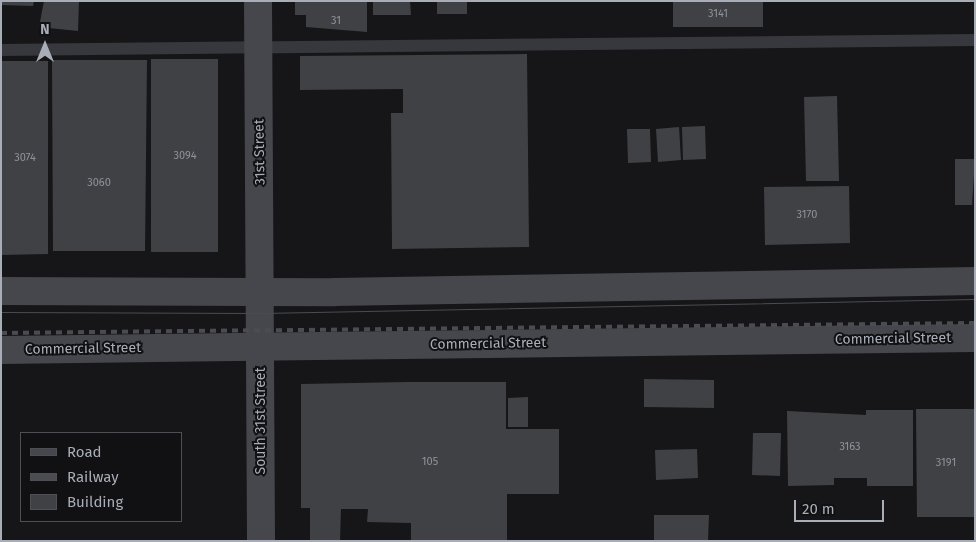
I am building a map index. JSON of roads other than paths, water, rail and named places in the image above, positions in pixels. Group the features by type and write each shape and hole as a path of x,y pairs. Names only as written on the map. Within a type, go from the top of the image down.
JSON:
{"main road":[{"name":"31st Street","path":"258,1 262,296"},
{"path":"1,291 262,296 975,281"},
{"name":"South 31st Street","path":"261,541 262,296"},
{"name":"Commercial Street","path":"1,350 975,338"}],"lane":[{"path":"1,50 975,40"}],"tram line":[{"path":"1,312 261,313 975,299"}],"railway":[{"path":"1,333 975,323"}]}
